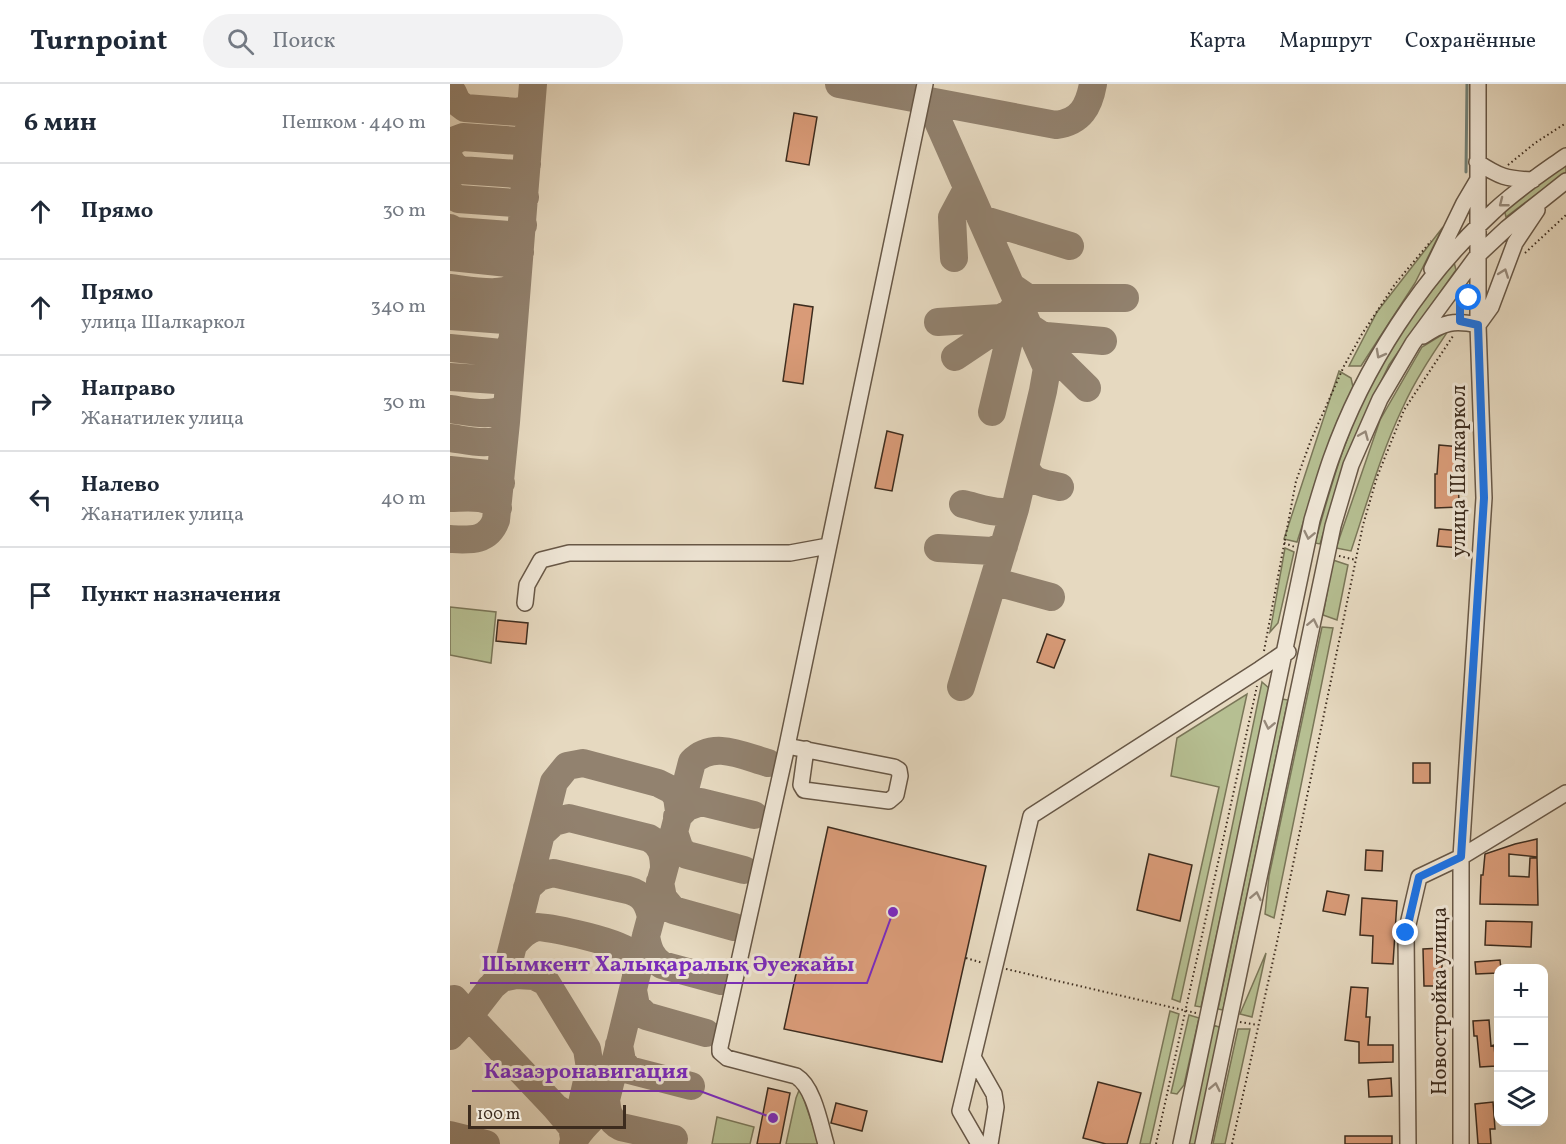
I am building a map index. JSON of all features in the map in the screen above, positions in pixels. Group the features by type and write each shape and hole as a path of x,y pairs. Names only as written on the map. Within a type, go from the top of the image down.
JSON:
{"street":[{"path":"826,1144 818,1114 803,1080 796,1076 727,1058 720,1052 722,1031 787,746 925,84"},
{"name":"улица Шалкаркол","path":"1461,857 1484,498 1477,256 1478,84"},
{"path":"1181,1144 1312,520 1331,459 1361,389 1395,327 1442,265 1496,208 1566,156"},
{"path":"1477,162 1497,175 1509,179 1533,180"},
{"path":"1417,299 1477,181"},
{"path":"1203,1144 1333,526 1351,465 1380,399 1413,343 1477,256 1566,181"},
{"path":"1413,343 1437,327 1460,321 1478,325 1491,307 1515,243 1547,195"},
{"path":"525,603 527,585 541,560 569,553 790,553 828,546"},
{"path":"979,1144 960,1111 1031,816 1285,652 1306,655"},
{"path":"787,746 806,749 894,767 899,770 900,776 896,795 889,801 804,790 801,785 806,749"},
{"path":"1408,1144 1406,933 1419,877 1461,857 1566,793"},
{"name":"Новостройка улица","path":"1461,857 1461,1144"},
{"path":"973,1057 994,1094 996,1107 990,1144"}],"path":[{"path":"1497,175 1535,143 1566,123"},
{"path":"1505,269 1566,215"},
{"path":"1232,1144 1276,947 1363,525 1377,477 1404,410 1459,328 1460,321"},
{"path":"966,958 1185,1010"}],"green space":[{"path":"1566,163 1566,172 1506,217 1504,209"},
{"path":"1443,227 1415,283 1361,366 1349,366 1377,312"},
{"path":"1454,262 1456,270 1389,365 1364,417 1340,478 1320,544 1315,543 1343,451 1360,406 1390,350"},
{"path":"1448,331 1418,377 1395,424 1351,551 1336,548 1380,420 1422,347"},
{"path":"1339,371 1351,378 1353,387 1327,448 1297,542 1284,539"},
{"path":"1285,548 1294,552 1278,623 1270,632"},
{"path":"1333,560 1348,565 1337,620 1323,615"},
{"path":"450,607 496,612 491,663 450,655"},
{"path":"1322,627 1333,628 1274,918 1265,914 1269,876"},
{"path":"1262,682 1270,689 1201,1007 1195,1006"},
{"path":"1247,694 1180,1002 1172,999 1219,787 1171,776 1177,738"},
{"path":"1282,699 1288,700 1223,1010 1218,1009"},
{"path":"1266,953 1252,1017 1240,1014"},
{"path":"1170,1011 1179,1014 1150,1144 1140,1144"},
{"path":"1189,1015 1199,1018 1184,1085 1177,1094 1171,1093"},
{"path":"1213,1025 1222,1028 1197,1144 1188,1144"},
{"path":"1238,1029 1250,1029 1225,1144 1213,1144"},
{"path":"800,1088 819,1144 786,1144"},
{"path":"717,1117 754,1127 750,1144 712,1144"}],"building":[{"path":"794,113 817,117 809,165 786,161"},
{"path":"794,304 813,307 803,384 783,381"},
{"path":"887,431 903,435 892,491 875,488"},
{"path":"1439,445 1461,447 1460,466 1458,466 1459,507 1435,508 1435,474 1437,474"},
{"path":"1439,529 1461,531 1460,548 1437,546"},
{"path":"498,620 528,623 526,644 496,641"},
{"path":"1047,634 1065,640 1054,668 1037,662"},
{"path":"1413,763 1430,763 1430,783 1413,783"},
{"path":"828,827 986,866 942,1062 784,1029"},
{"path":"1537,839 1537,857 1509,854 1509,876 1529,877 1530,858 1537,858 1538,905 1480,904 1481,875 1483,875 1485,854"},
{"path":"1366,850 1383,851 1382,871 1365,870"},
{"path":"1149,854 1192,865 1180,921 1137,910"},
{"path":"1327,891 1349,895 1345,915 1323,911"},
{"path":"1362,898 1397,901 1393,964 1372,963 1373,936 1360,935"},
{"path":"1486,921 1532,922 1531,947 1485,945"},
{"path":"1442,948 1442,986 1424,986 1423,949"},
{"path":"1500,960 1500,964 1494,964 1494,973 1476,974 1475,962"},
{"path":"1351,987 1368,988 1366,1017 1370,1017 1368,1045 1393,1045 1393,1062 1359,1063 1359,1042 1345,1040"},
{"path":"1489,1020 1491,1046 1494,1045 1494,1066 1480,1067 1473,1021"},
{"path":"1391,1078 1392,1096 1369,1097 1368,1080"},
{"path":"1098,1082 1141,1093 1127,1144 1106,1144 1083,1138"},
{"path":"768,1088 790,1093 780,1144 757,1144"},
{"path":"1493,1102 1495,1129 1490,1129 1491,1144 1478,1144 1475,1104"},
{"path":"836,1103 867,1111 862,1131 831,1123"},
{"path":"1345,1136 1392,1136 1392,1144 1345,1144"}],"waterway":[{"path":"1466,172 1467,84"}],"taxiway":[{"path":"450,539 471,539 483,536 493,527 496,520 533,84"},
{"path":"839,84 1056,125 1078,117 1086,106 1093,84"},
{"path":"453,93 457,102 465,108 518,112 527,109 531,103"},
{"path":"929,101 1032,334 1087,388"},
{"path":"450,145 463,137 519,141 527,136 529,130"},
{"path":"450,160 460,170 517,174 523,171 527,164"},
{"path":"954,258 952,217 967,189"},
{"path":"450,194 458,199 515,203 525,197"},
{"path":"981,219 1070,246"},
{"path":"450,228 455,231 511,235 519,232 523,225"},
{"path":"450,257 508,263 520,252"},
{"path":"450,288 495,292 511,289 517,285"},
{"path":"1012,287 1028,298 1125,298"},
{"path":"938,322 1001,318 1010,313 1018,303 992,412"},
{"path":"450,316 505,320 511,318 514,313"},
{"path":"955,357 1013,318"},
{"path":"1029,327 1046,336 1103,341"},
{"path":"961,687 1015,509 1043,391 1047,368 1032,334"},
{"path":"450,348 501,353 509,349 512,341"},
{"path":"450,377 496,380 505,378 510,371"},
{"path":"450,409 487,413 507,406"},
{"path":"450,438 492,442 504,437"},
{"path":"1026,467 1035,480 1060,487"},
{"path":"450,470 488,474 501,483"},
{"path":"450,498 482,499 498,508"},
{"path":"963,504 996,512 1015,509"},
{"path":"938,548 992,551 1004,546"},
{"path":"997,574 998,580 1003,584 1051,597"},
{"path":"744,870 687,855 680,850 674,832 692,762 700,755 709,752 728,752 768,763"},
{"path":"454,999 469,1016 505,970 554,782 567,766 583,763 658,783 672,790 677,797 679,811"},
{"path":"677,817 687,807 701,802 754,815"},
{"path":"542,833 554,822 569,818 649,838 657,844 661,851 664,869"},
{"path":"573,1144 578,1133 605,1104 674,832"},
{"path":"527,888 539,877 553,873 628,890 638,894 644,900 651,917"},
{"path":"660,882 663,898 673,910 734,927"},
{"path":"513,945 526,932 537,927 587,936 615,945 632,954 636,977"},
{"path":"646,936 651,952 662,965 721,981"},
{"path":"490,988 502,978 516,975 534,976 546,982 587,1049 590,1068 574,1138 572,1127 556,1108"},
{"path":"633,990 636,1006 646,1016 706,1033"},
{"path":"450,1036 469,1016 556,1108 571,1117"},
{"path":"619,1045 622,1061 629,1070 691,1086"},
{"path":"606,1098 609,1115 621,1127 674,1139"},
{"path":"450,1135 486,1144"}],"place":[{"name":"Шымкент Халықаралық Әуежайы","path":"893,912"},
{"name":"Казаэронавигация","path":"773,1118"}],"route":[{"path":"1406,933 1419,877 1461,857 1484,498 1478,325 1460,321 1460,302 1469,298"}]}
